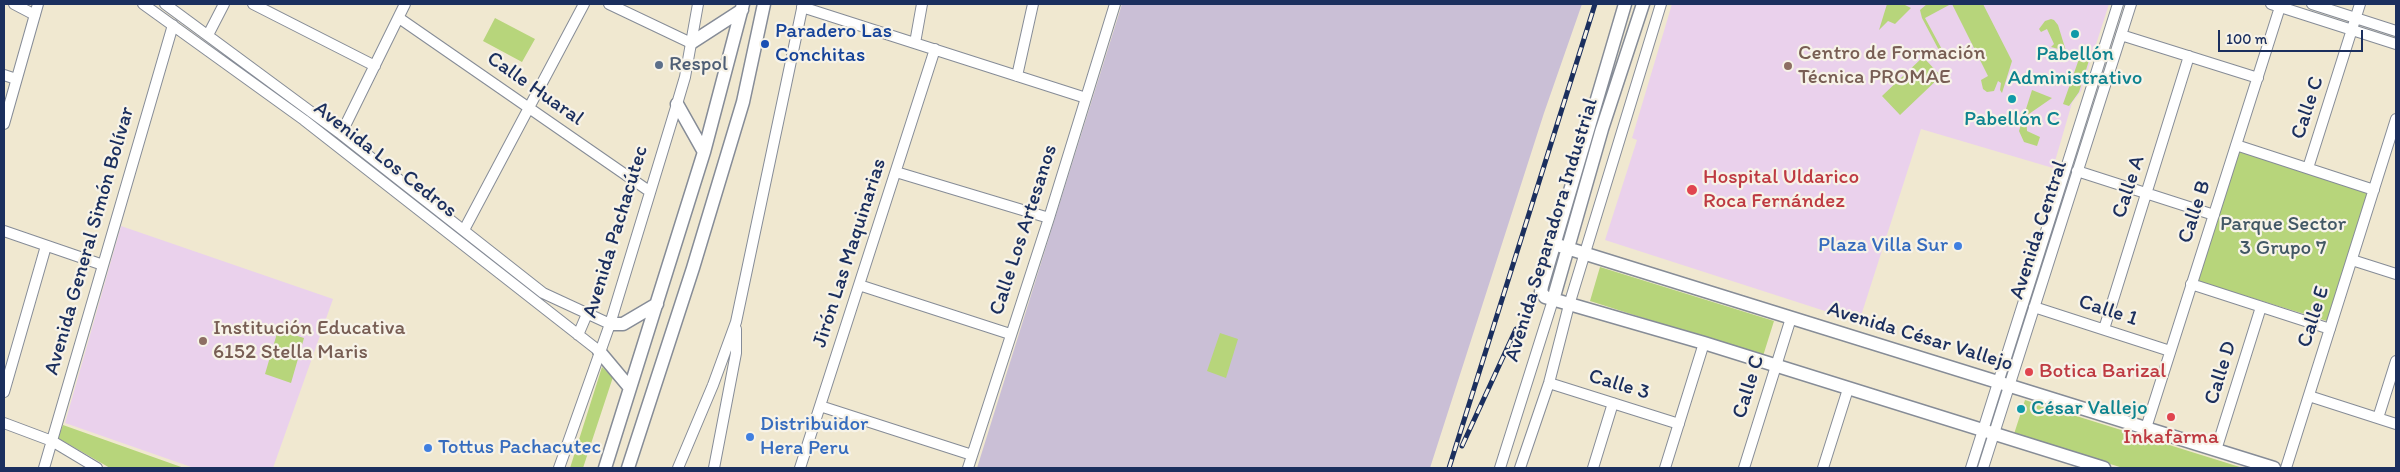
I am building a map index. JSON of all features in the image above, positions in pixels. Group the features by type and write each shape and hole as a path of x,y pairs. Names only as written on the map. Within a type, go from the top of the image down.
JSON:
{"main road":[{"path":"628,468 693,268 743,102 764,4"},
{"name":"Avenida Separadora Industrial","path":"1625,4 1541,292 1553,300 1569,250 1602,129 1643,4"},
{"path":"691,43 743,7"},
{"path":"605,468 704,152 743,7"},
{"path":"677,104 704,152"},
{"name":"Avenida César Vallejo","path":"1554,244 2274,468"},
{"path":"671,261 693,268"},
{"path":"1553,300 1704,343 2104,468"},
{"path":"610,324 623,324 657,304"},
{"path":"599,351 630,388"}],"street":[{"path":"14,4 35,15"},
{"path":"4,124 38,4"},
{"name":"Avenida Los Cedros","path":"143,4 304,120 599,351"},
{"name":"Avenida Los Cedros","path":"165,4 341,134 543,293 610,324"},
{"path":"208,35 224,4"},
{"path":"253,4 375,66"},
{"path":"341,134 406,4"},
{"path":"464,230 584,4"},
{"path":"608,4 625,8 691,43"},
{"name":"Avenida Pachacútec","path":"559,468 610,324 677,104 698,4"},
{"path":"915,43 922,4"},
{"path":"1017,76 1033,4"},
{"name":"Calle Los Artesanos","path":"968,468 1010,334 1050,218 1115,4"},
{"name":"Avenida Separadora Industrial","path":"1520,468 1548,383 1569,305 1662,4"},
{"name":"Avenida Central","path":"1983,468 1989,432 2118,4"},
{"name":"Avenida Central","path":"2004,384 2034,307 2131,4"},
{"path":"2312,4 2396,31"},
{"name":"Calle C","path":"2308,168 2360,4"},
{"path":"678,468 714,384 736,322 802,5 1086,98"},
{"path":"2275,5 2396,44"},
{"name":"Calle B","path":"2146,428 2258,78 2275,5"},
{"name":"Calle Huaral","path":"399,18 649,191"},
{"name":"Avenida General Simón Bolívar","path":"44,468 172,25"},
{"path":"2121,35 2258,78"},
{"name":"Jirón Las Maquinarias","path":"800,468 935,49"},
{"name":"Calle A","path":"2104,329 2189,56"},
{"path":"4,75 16,79"},
{"name":"Calle E","path":"2286,468 2396,121"},
{"path":"2236,145 2374,190"},
{"path":"2077,171 2214,215"},
{"path":"896,172 1050,218"},
{"path":"4,231 103,265"},
{"path":"4,392 46,246"},
{"path":"2352,260 2396,274"},
{"path":"2192,284 2330,329"},
{"path":"859,285 1010,334"},
{"name":"Avenida Separadora Industrial","path":"1500,468 1553,300"},
{"name":"Calle 1","path":"2034,307 2170,351"},
{"name":"Calle D","path":"2216,450 2261,307"},
{"path":"578,335 586,314"},
{"name":"Calle C","path":"1744,468 1791,318"},
{"path":"714,468 736,353 736,322"},
{"path":"1665,468 1704,343"},
{"path":"2378,418 2396,361"},
{"name":"Calle 3","path":"1548,383 1679,424"},
{"path":"1823,468 1848,389"},
{"path":"2309,396 2396,424"},
{"path":"1593,468 1613,403"},
{"path":"820,406 972,455"},
{"path":"4,423 52,441 97,468"},
{"name":"Avenida Central","path":"1971,468 1989,432"}],"shaded area":[{"path":"1122,4 1582,4 1544,113 1430,468 977,468"},
{"path":"1672,4 2109,4 2081,91 2072,103 2053,168 1921,129 1859,322 1605,240 1637,140 1632,138"},
{"name":"Institución Educativa 6152 Stella Maris","path":"121,226 333,299 273,468 194,468 65,423"}],"green space":[{"path":"1887,4 1903,4 1911,8 1895,24 1888,21 1879,30"},
{"path":"1927,4 1951,4 1925,18 1945,55 1942,56 1922,18 1920,10"},
{"path":"1952,4 1983,4 2012,61 2002,93 2000,90 2001,83 1998,81 1994,91 1987,92 1983,89 1981,80 1988,76"},
{"path":"495,18 535,39 522,62 483,41"},
{"path":"2051,19 2058,25 2066,51 2051,47 2054,44 2047,29 2041,32 2039,29 2045,21"},
{"path":"2092,51 2079,92 2069,106 2063,104 2080,56"},
{"path":"1923,57 1941,76 1900,115 1882,96"},
{"path":"2032,90 2052,98 2026,116 2027,131 2040,137 2037,146 2024,142 2019,131"},
{"name":"Parque Sector 3 Grupo 7","path":"2239,151 2369,192 2327,321 2197,281"},
{"path":"1600,267 1774,321 1763,356 1590,301"},
{"path":"278,330 304,338 291,383 265,374"},
{"path":"1220,333 1238,339 1226,378 1207,371"},
{"path":"602,367 613,377 583,468 570,468"},
{"path":"2025,400 2243,468 2123,468 2014,434"},
{"path":"63,425 184,468 110,468 58,438"}],"railway":[{"path":"1449,468 1595,4"},
{"path":"1462,446 1516,329"}],"place":[{"name":"Pabellón Administrativo","path":"2075,34"},
{"name":"Paradero Las Conchitas","path":"765,44"},
{"name":"Respol","path":"659,65"},
{"name":"Centro de Formación Técnica PROMAE","path":"1788,66"},
{"name":"Pabellón C","path":"2012,99"},
{"name":"Hospital Uldarico Roca Fernández","path":"1692,190"},
{"name":"Plaza Villa Sur","path":"1958,246"},
{"name":"Institución Educativa 6152 Stella Maris","path":"203,341"},
{"name":"Botica Barizal","path":"2029,372"},
{"name":"César Vallejo","path":"2021,409"},
{"name":"Inkafarma","path":"2171,417"},
{"name":"Distribuidor Hera Peru","path":"750,437"},
{"name":"Tottus Pachacutec","path":"428,448"}]}
